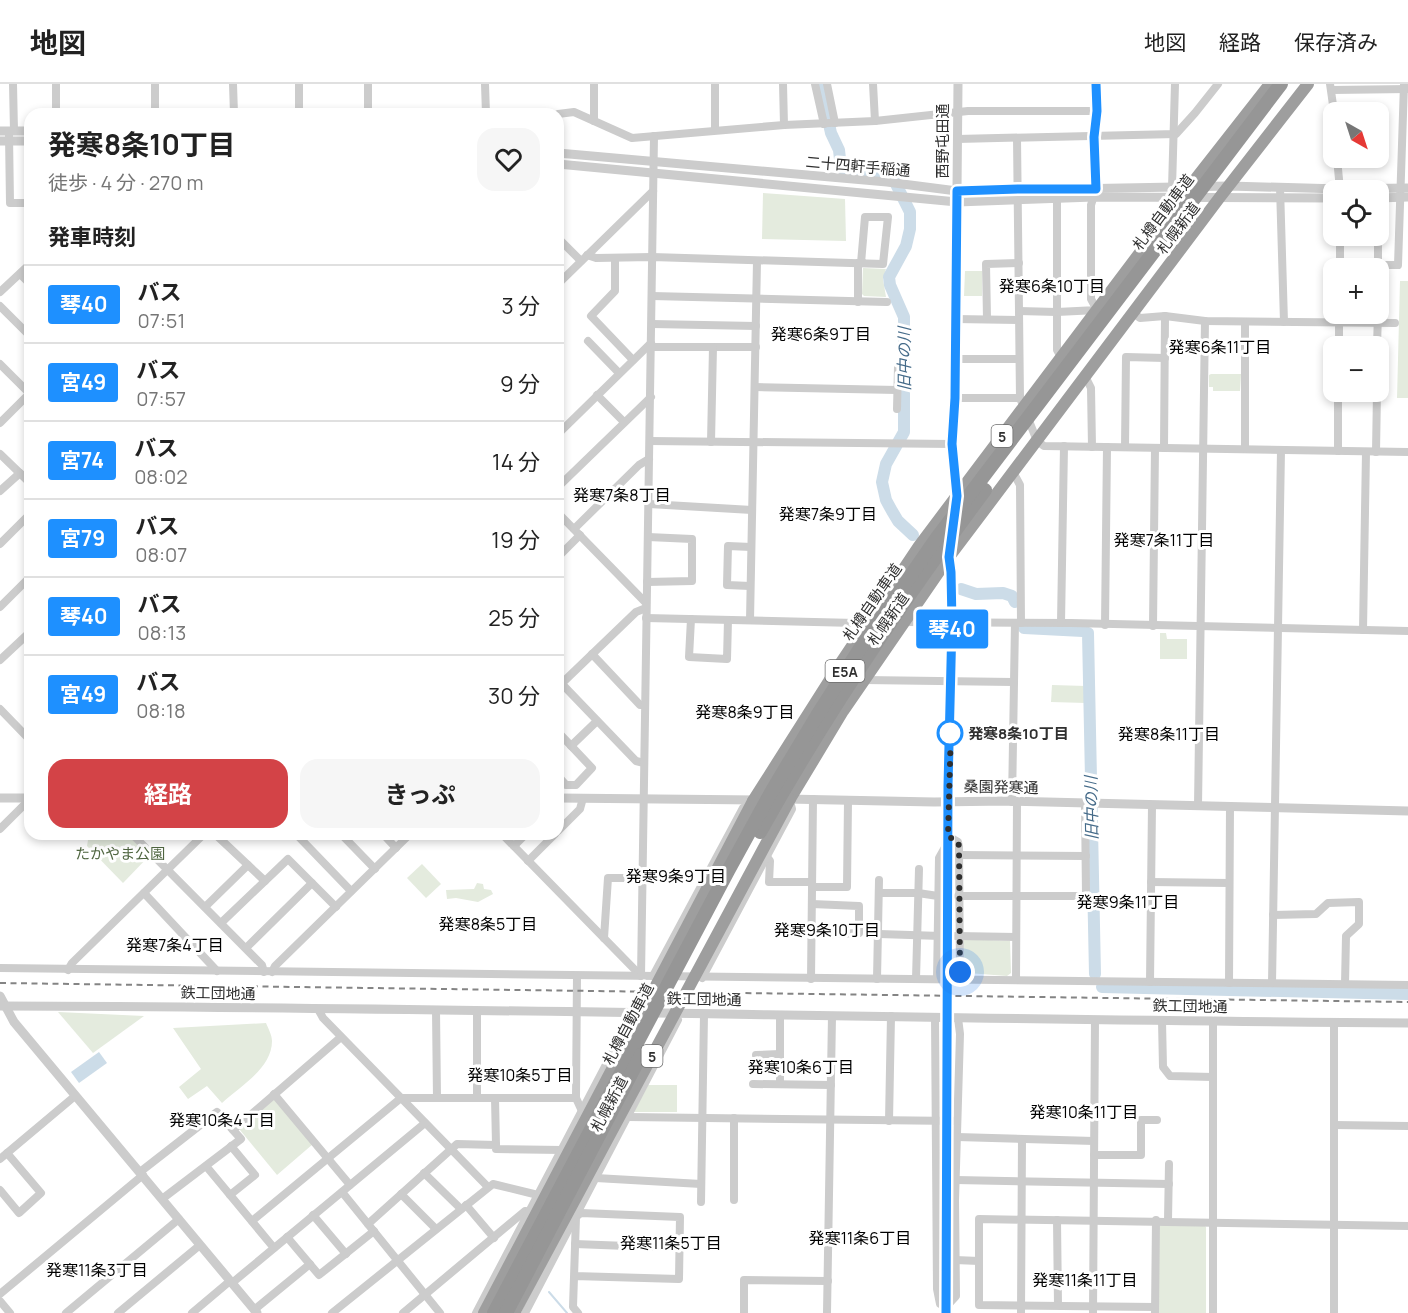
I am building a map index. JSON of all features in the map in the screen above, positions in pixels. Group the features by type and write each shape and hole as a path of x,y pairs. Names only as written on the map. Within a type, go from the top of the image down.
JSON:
{"highway":[{"name":"札幌新道","path":"477,1313 753,801 919,546 957,496 1021,403 1061,357 1181,199 1260,89 1270,84"},
{"name":"札樽自動車道","path":"494,1313 728,871 773,789 842,676 936,539 1281,84"},
{"name":"札樽自動車道","path":"506,1313 735,875 792,776 868,653 957,527 1293,84"},
{"name":"札幌新道","path":"514,1313 790,799 843,711 949,557 1308,84"}],"street":[{"path":"13,84 7,135 10,203 24,203"},
{"path":"56,84 56,108"},
{"path":"155,84 155,108"},
{"path":"233,84 234,108"},
{"path":"299,84 299,108"},
{"path":"368,84 368,108"},
{"path":"485,84 486,108"},
{"path":"594,84 594,121"},
{"path":"715,84 715,130"},
{"path":"783,84 784,125"},
{"path":"815,84 829,123"},
{"path":"827,84 829,123"},
{"path":"873,84 875,120"},
{"name":"西野屯田通","path":"946,1310 948,841 952,623 949,557 957,496 952,444 955,398 958,84"},
{"path":"1019,310 1057,312 1096,310 1091,299 1091,205 1095,193 1096,84"},
{"path":"1172,188 1175,84"},
{"path":"957,139 1173,134 1180,131 1216,85"},
{"path":"1333,102 1331,87 1405,87 1405,193 1398,265 1389,266"},
{"path":"564,113 574,112 632,138 968,111 1097,111"},
{"path":"7,135 24,132"},
{"path":"7,135 24,139"},
{"path":"641,976 654,136"},
{"path":"1017,138 1021,403 1037,441 1044,446 1408,452"},
{"name":"二十四軒手稲通","path":"564,154 653,167 957,202 1057,199 1095,193 1229,186 1323,197"},
{"name":"二十四軒手稲通","path":"564,164 653,167 887,182 957,191 1018,189 1181,199 1323,191"},
{"path":"564,278 653,191"},
{"path":"1280,192 1284,322"},
{"name":"二十四軒手稲通","path":"1389,194 1405,193"},
{"path":"1057,199 1057,350 1061,357"},
{"path":"564,243 584,258 652,256 757,261 859,263 883,264 888,217 865,217 859,263 858,302"},
{"path":"615,258 615,291 591,316 633,360"},
{"path":"750,620 757,261"},
{"path":"987,319 986,264 1019,263"},
{"path":"0,292 24,270"},
{"path":"20,274 24,278"},
{"path":"652,296 887,303"},
{"path":"0,306 24,330"},
{"path":"1133,313 1140,318 1165,316 1205,321 1323,323"},
{"path":"1164,448 1165,316"},
{"path":"955,319 1019,320"},
{"path":"1198,806 1205,449 1205,321"},
{"path":"1245,322 1245,449"},
{"path":"1389,323 1395,323"},
{"path":"652,324 756,326"},
{"path":"588,341 619,373"},
{"path":"564,428 619,373 651,345 756,347"},
{"path":"711,442 713,347"},
{"path":"1125,447 1126,357 1165,358"},
{"path":"955,359 1019,359"},
{"path":"0,364 24,388"},
{"path":"897,409 898,367"},
{"path":"1086,376 1091,388 1092,447"},
{"path":"755,387 897,390"},
{"path":"597,395 624,422"},
{"path":"564,481 651,397"},
{"path":"955,398 1021,403"},
{"path":"0,423 24,400"},
{"path":"1338,402 1338,451"},
{"path":"1376,452 1377,402"},
{"path":"650,441 952,444"},
{"path":"1060,623 1064,446"},
{"path":"1105,625 1107,447"},
{"path":"1153,626 1155,448"},
{"path":"1272,983 1281,450"},
{"path":"1363,630 1366,452"},
{"path":"0,454 24,477"},
{"path":"564,549 639,465 649,459"},
{"path":"1013,472 1020,485 1018,623 1014,682 1017,855 1016,980"},
{"path":"0,491 20,473"},
{"path":"649,504 752,510"},
{"path":"564,519 646,605"},
{"path":"0,544 24,520"},
{"path":"647,582 692,581 692,539 648,537"},
{"path":"750,586 727,585 728,546 752,547"},
{"path":"0,607 24,583"},
{"path":"564,682 646,605"},
{"path":"646,618 866,626"},
{"path":"691,619 689,657 727,659 728,620"},
{"path":"903,622 1408,631"},
{"path":"0,660 24,638"},
{"path":"592,654 640,705 645,705"},
{"path":"864,680 1014,682"},
{"path":"564,690 636,761 644,763"},
{"path":"1,712 24,734"},
{"path":"571,746 597,721"},
{"path":"564,738 592,768 576,785 566,785 564,783"},
{"path":"0,798 24,799"},
{"name":"桑園発寒通","path":"564,798 1015,802 1408,811"},
{"path":"564,825 580,809 583,798"},
{"path":"702,978 792,809 790,799"},
{"path":"811,979 813,800"},
{"path":"653,976 742,808 753,801"},
{"path":"767,857 770,861 770,882 847,887 848,801"},
{"path":"2,824 24,804"},
{"path":"958,896 1086,896 1090,804"},
{"path":"1150,982 1152,805"},
{"path":"1229,983 1230,806"},
{"path":"138,840 268,972"},
{"path":"68,970 72,963 198,840"},
{"path":"221,840 265,881"},
{"path":"302,840 351,891"},
{"path":"347,840 375,869"},
{"path":"389,840 396,848"},
{"path":"268,972 405,840"},
{"path":"508,840 641,976"},
{"path":"514,846 520,840"},
{"path":"528,861 549,840"},
{"path":"937,979 939,858 948,841 958,842 960,979"},
{"path":"959,855 1086,856"},
{"path":"221,923 288,859 336,907"},
{"path":"205,907 248,865"},
{"path":"916,979 919,869"},
{"path":"604,938 608,878 644,878"},
{"path":"878,979 879,880"},
{"path":"1151,882 1229,883"},
{"path":"246,948 312,883"},
{"path":"144,893 217,970"},
{"path":"879,893 918,893 938,896"},
{"path":"1273,915 1316,914 1328,903 1359,902 1359,924 1346,936 1345,984"},
{"path":"812,904 859,906 859,933 812,935"},
{"path":"879,934 918,937 1016,937"},
{"path":"0,968 1408,985"},
{"path":"577,976 576,1098 582,1111"},
{"path":"0,996 3,1006 14,1022 256,1311 310,1264"},
{"name":"鉄工団地通","path":"3,1006 1408,1023"},
{"path":"318,1009 323,1018 488,1187"},
{"path":"436,1010 437,1098"},
{"path":"477,1011 477,1098"},
{"path":"477,1313 633,1013"},
{"path":"525,1313 681,1014"},
{"path":"701,1202 704,1014"},
{"path":"780,1015 780,1084"},
{"path":"828,1313 832,1016"},
{"path":"889,1120 891,1016"},
{"path":"935,1018 937,1289 940,1304 946,1310 956,1296 960,1034 958,1018"},
{"path":"1093,1309 1095,1020"},
{"path":"1162,1021 1162,1067 1170,1076 1213,1077"},
{"path":"1213,1022 1213,1313"},
{"path":"1334,1022 1334,1313"},
{"path":"233,1130 341,1036"},
{"path":"756,1055 780,1054"},
{"path":"753,1084 831,1085"},
{"path":"274,1094 350,1185"},
{"path":"0,1160 75,1096"},
{"path":"252,1221 400,1098 576,1098"},
{"path":"495,1098 496,1149 562,1150"},
{"path":"0,1294 217,1112 241,1139 162,1199"},
{"path":"628,1117 957,1121"},
{"path":"734,1118 734,1200"},
{"path":"1094,1155 1141,1155 1141,1120 1157,1120"},
{"path":"192,1313 425,1123"},
{"path":"1334,1125 1408,1126"},
{"path":"957,1137 1094,1141"},
{"path":"1021,1309 1022,1139"},
{"path":"368,1224 457,1144 496,1145"},
{"path":"231,1146 255,1175 231,1195"},
{"path":"0,1190 19,1213 41,1193 7,1153"},
{"path":"1168,1220 1169,1164"},
{"path":"206,1166 274,1248"},
{"path":"424,1173 464,1207 494,1238"},
{"path":"596,1178 701,1184"},
{"path":"956,1180 1169,1184"},
{"path":"332,1313 493,1184 538,1195"},
{"path":"342,1192 440,1313"},
{"path":"401,1194 436,1229"},
{"path":"403,1313 525,1211 529,1212"},
{"path":"574,1276 680,1279 680,1217 581,1213 576,1217 575,1241 573,1307 578,1313"},
{"path":"314,1215 346,1254"},
{"path":"66,1313 179,1219"},
{"path":"1156,1220 1155,1310 1093,1309 1058,1305 1021,1309 979,1305 979,1220 1093,1221 1156,1220 1168,1220 1213,1223 1408,1226"},
{"path":"1057,1220 1058,1305"},
{"path":"287,1237 319,1275 374,1231"},
{"path":"566,1236 575,1241 653,1247"},
{"path":"118,1313 200,1245"},
{"path":"956,1260 979,1261"},
{"path":"744,1313 744,1280 828,1281"},
{"path":"0,1301 10,1313"}],"green space":[{"path":"763,193 845,199 846,241 762,239"},
{"path":"863,268 886,269 883,279 886,297 862,294"},
{"path":"965,271 982,271 982,296 964,296"},
{"path":"1400,281 1408,281 1408,398 1397,398"},
{"path":"1241,374 1240,391 1213,391 1213,387 1209,387 1209,375"},
{"path":"1160,633 1166,633 1167,639 1187,639 1187,659 1160,659"},
{"path":"1052,685 1086,686 1086,703 1051,702"},
{"name":"たかやま公園","path":"88,840 133,840 149,856 123,883 87,846"},
{"path":"422,864 441,884 426,898 407,878"},
{"path":"477,883 483,884 484,889 491,890 493,894 478,902 456,898 447,899 446,890 474,889"},
{"path":"965,939 1010,941 1011,973 1007,976 968,973 964,969 963,941"},
{"path":"58,1012 144,1016 93,1053"},
{"path":"266,1023 272,1039 271,1051 254,1076 222,1103 207,1086 188,1099 179,1087 201,1069 173,1028"},
{"path":"648,1085 677,1085 677,1112 634,1112"},
{"path":"274,1099 313,1144 277,1175 240,1130"},
{"path":"1161,1225 1204,1225 1206,1227 1206,1313 1158,1313 1158,1227"}],"water":[{"path":"99,1052 107,1063 79,1083 71,1072"}],"waterway":[{"name":"旧中の川","path":"820,84 831,133 839,150 841,168 890,172 910,212 910,229 906,246 889,277 890,285 904,317 904,432 886,464 882,482 886,500 892,511 898,521 913,535"},
{"name":"旧中の川","path":"961,589 976,594 1003,593 1012,596 1015,602"},
{"name":"旧中の川","path":"1024,628 1088,633 1095,974"},
{"name":"旧中の川","path":"1102,987 1408,994"},
{"path":"549,1292 567,1313"}],"railway":[{"path":"0,983 1408,1002"}],"bus line":[{"name":"琴40","path":"946,1313 948,786 952,623 949,557 957,496 952,444 955,398 957,191 1096,189 1094,137 1097,111 1096,84"}],"place":[{"name":"発寒8条10丁目","path":"950,733"}],"district":[{"name":"発寒6条10丁目","path":"1052,286"},
{"name":"発寒6条9丁目","path":"821,334"},
{"name":"発寒6条11丁目","path":"1220,347"},
{"name":"発寒7条8丁目","path":"622,495"},
{"name":"発寒7条9丁目","path":"828,514"},
{"name":"発寒7条11丁目","path":"1164,540"},
{"name":"発寒8条9丁目","path":"745,712"},
{"name":"発寒8条11丁目","path":"1169,734"},
{"name":"発寒9条9丁目","path":"676,876"},
{"name":"発寒9条11丁目","path":"1128,902"},
{"name":"発寒8条5丁目","path":"488,924"},
{"name":"発寒9条10丁目","path":"827,930"},
{"name":"発寒7条4丁目","path":"175,945"},
{"name":"発寒10条6丁目","path":"801,1067"},
{"name":"発寒10条5丁目","path":"520,1075"},
{"name":"発寒10条11丁目","path":"1084,1112"},
{"name":"発寒10条4丁目","path":"222,1120"},
{"name":"発寒11条6丁目","path":"860,1238"},
{"name":"発寒11条5丁目","path":"671,1243"},
{"name":"発寒11条3丁目","path":"97,1270"},
{"name":"発寒11条11丁目","path":"1085,1280"}],"route":[{"path":"950,733 951,727 948,836 958,842 959,846 960,972"}]}
